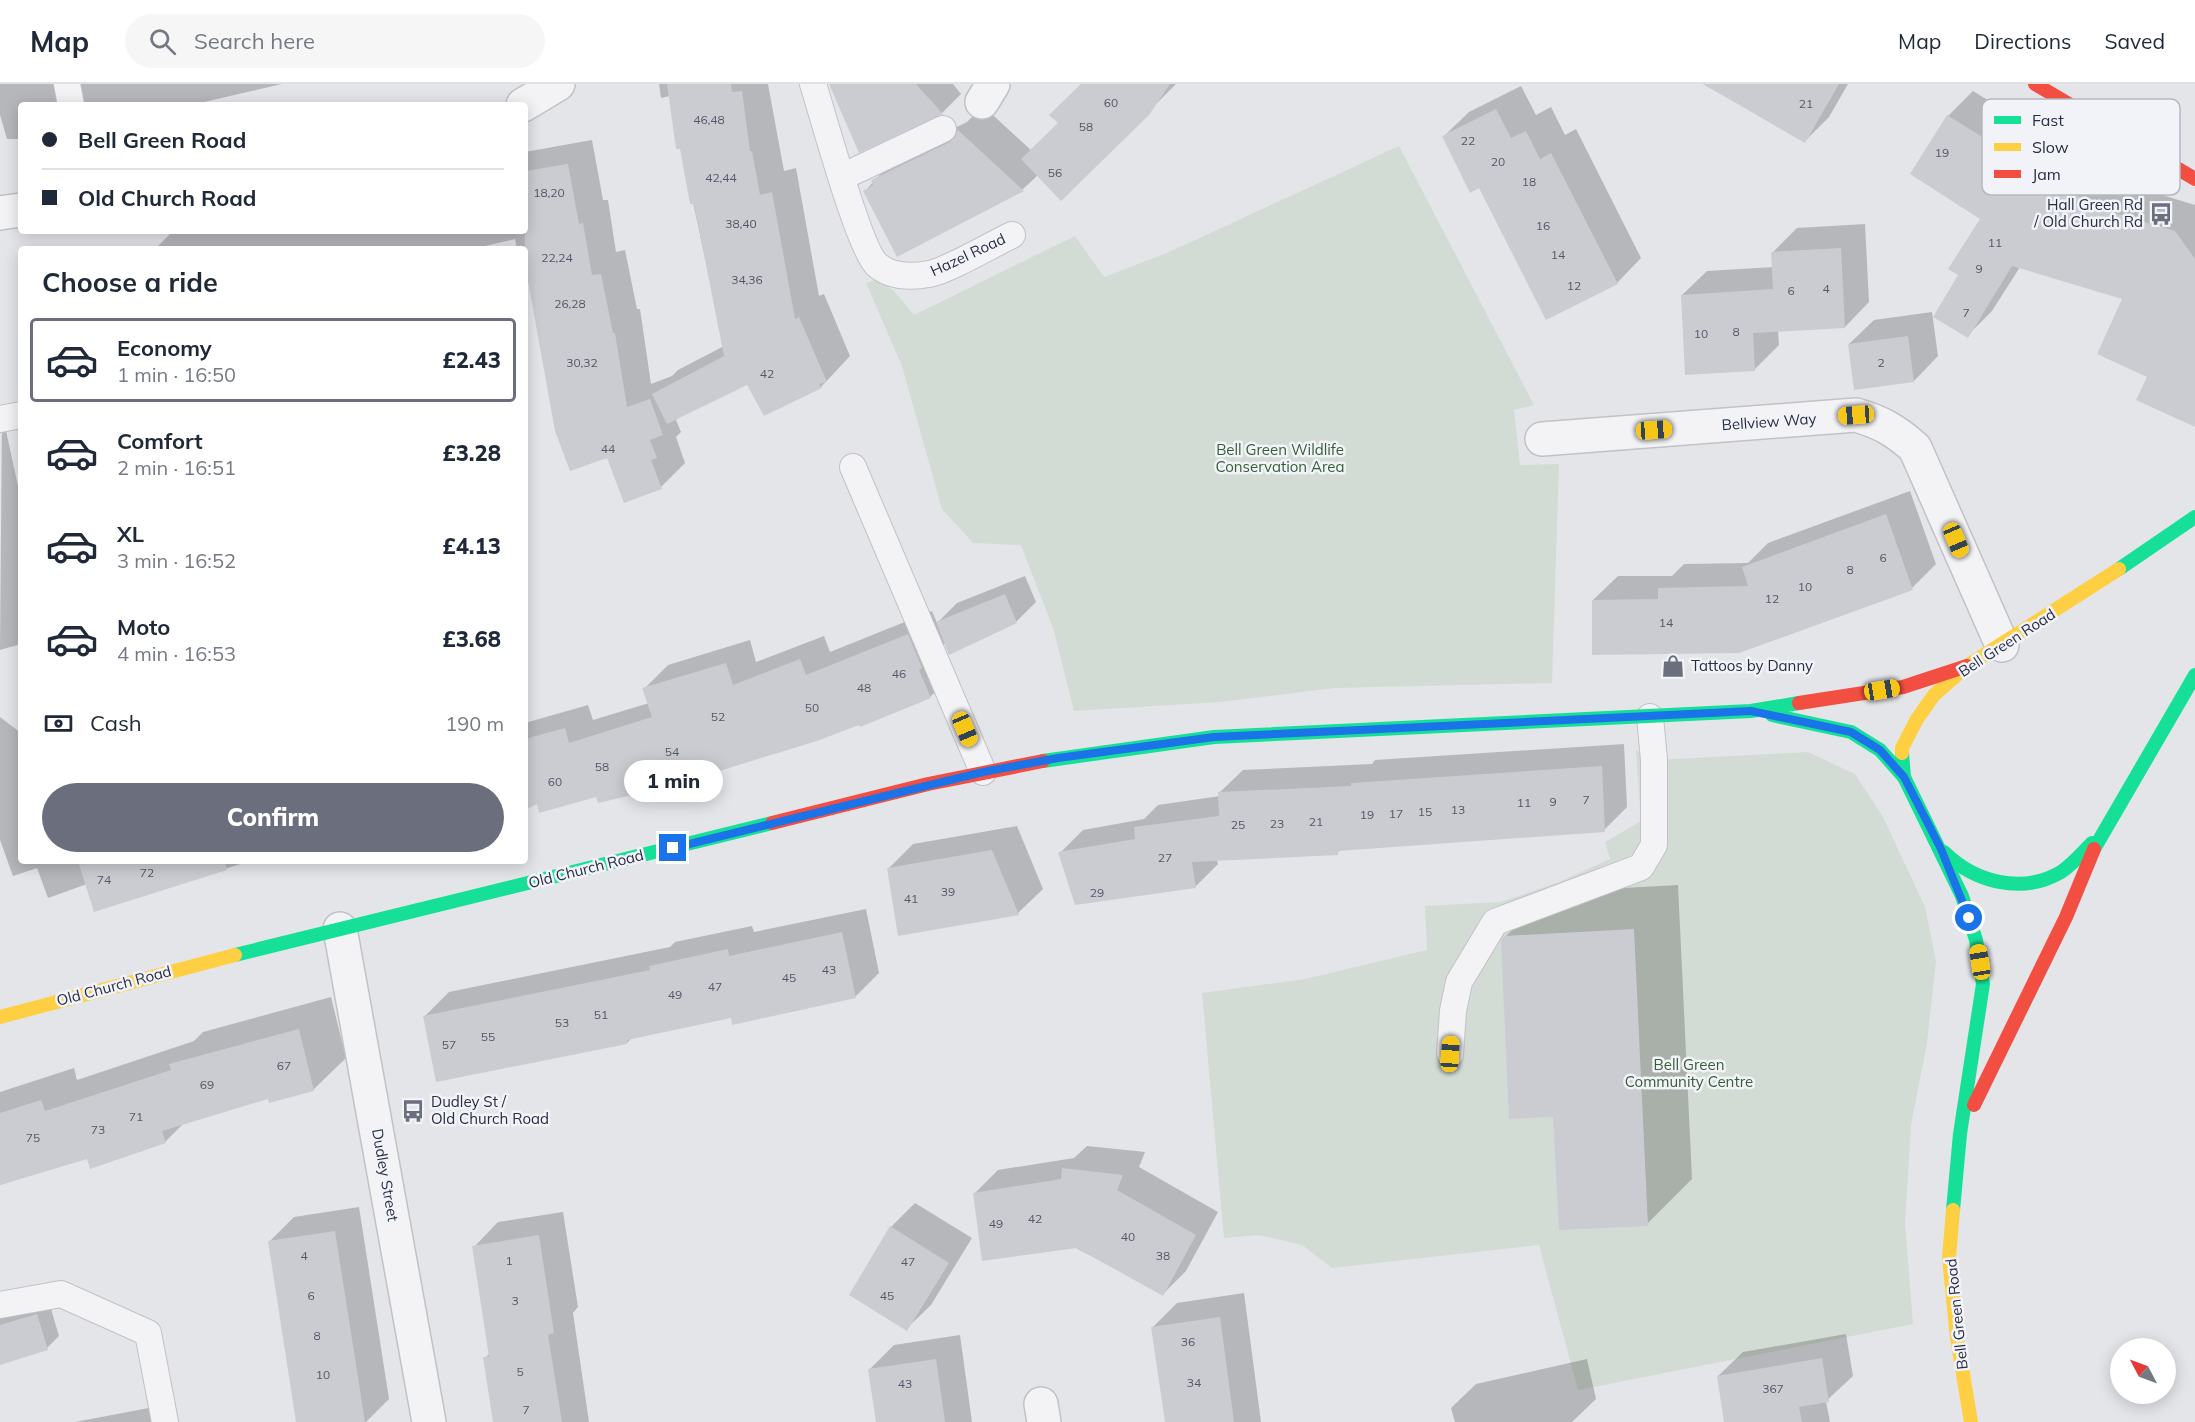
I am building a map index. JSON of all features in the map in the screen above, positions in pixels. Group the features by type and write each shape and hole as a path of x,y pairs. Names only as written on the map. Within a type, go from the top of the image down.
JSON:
{"main road":[{"path":"2035,84 2060,99"},
{"path":"2180,170 2195,179"},
{"name":"Bell Green Road","path":"1971,1422 1957,1338 1949,1258 1960,1134 1983,984 1976,940 1962,896 1904,777 1902,748 1917,719 1934,695 1967,666 2192,524"},
{"name":"Old Church Road","path":"0,1017 340,929 983,772 1058,758 1214,737 1751,711 1903,687 1967,666"},
{"name":"Bell Green Road","path":"1960,1134 2066,917 2098,838 2189,704 2195,675"},
{"name":"Old Church Road","path":"1751,711 1851,732 1880,750 1904,777"},
{"name":"Bell Green Road","path":"1941,849 1956,866 1971,876 2020,884 2057,874 2098,838"}],"street":[{"path":"528,102 558,84"},
{"path":"0,213 18,210"},
{"name":"Bellview Way","path":"1542,439 1856,415 1875,420 1894,429 1915,448 2002,645"},
{"name":"Dudley Street","path":"340,929 429,1422"}],"lane":[{"path":"67,84 70,102"},
{"name":"Hazel Road","path":"813,84 869,254 878,265 904,277 932,274 1012,235"},
{"path":"842,177 943,129"},
{"path":"0,419 18,416"},
{"path":"853,467 983,772"},
{"path":"1450,1054 1452,1011 1459,982 1495,922 1641,867 1654,845 1654,760 1650,717"},
{"path":"0,1305 61,1294 148,1333 165,1422"}],"green space":[{"name":"Bell Green Wildlife Conservation Area","path":"1399,146 1534,405 1514,410 1520,465 1559,464 1552,683 1335,688 1220,702 1074,711 1054,631 1021,545 973,543 942,509 902,366 866,283 878,279 894,291 914,315 1075,236 1104,277 1167,253"},
{"name":"Bell Green Community Centre","path":"1636,750 1654,760 1808,752 1855,774 1883,817 1925,907 1936,961 1927,1043 1911,1125 1905,1223 1913,1324 1578,1390 1539,1245 1332,1268 1302,1245 1259,1235 1224,1238 1202,993 1305,979 1427,950 1425,906 1501,902 1559,882 1610,859 1605,842 1641,821"}],"building":[{"path":"667,84 731,84 732,92 742,91 750,151 752,151 760,195 772,192 795,319 799,317 827,382 819,384 822,388 764,416 747,385 667,424 652,394 724,356 694,204 690,204 680,149 676,149"},
{"path":"829,84 916,84 943,114 859,153"},
{"path":"1081,84 1170,84 1149,115 1061,201 1021,159 1058,123 1049,115"},
{"path":"1703,84 1839,84 1805,143"},
{"path":"1496,109 1511,138 1526,131 1540,159 1551,153 1618,284 1546,320 1479,188 1470,193 1442,136"},
{"path":"1947,115 1982,137 1982,195 2076,195 2097,208 2175,231 2195,259 2195,427 2136,400 2147,377 2097,354 2122,299 2012,266 1968,338 1933,317 1958,275 1948,269 1980,219 1910,174"},
{"path":"958,130 1024,191 897,257 863,191 873,185 871,180 950,142"},
{"path":"568,164 579,224 583,223 592,275 601,274 613,333 615,333 627,407 650,399 663,435 650,440 657,458 651,460 662,489 624,503 607,458 570,471 555,431 528,281 528,246 525,246 525,234 528,234 528,171"},
{"path":"1841,248 1845,328 1753,333 1755,371 1685,375 1681,295 1773,289 1771,252"},
{"path":"1908,336 1914,382 1854,390 1848,344"},
{"path":"1886,514 1913,590 1739,653 1592,655 1592,600 1658,599 1658,588 1748,586 1742,567"},
{"path":"1005,594 1017,623 949,655 936,622"},
{"path":"908,634 922,668 919,670 931,698 860,727 859,725 817,741 667,787 598,803 596,797 539,813 537,804 528,808 528,738 565,728 569,743 652,717 642,688 726,663 733,685 800,659 806,675"},
{"path":"1602,766 1605,832 1338,851 1338,855 1192,862 1196,888 1075,905 1058,852 1135,839 1134,827 1219,816 1218,792 1351,786 1351,783"},
{"path":"992,850 1019,915 898,936 887,868"},
{"path":"79,864 226,864 227,870 94,912"},
{"name":"Bell Green Community Centre","path":"1634,929 1648,1226 1559,1230 1553,1117 1509,1119 1501,941 1504,936"},
{"path":"842,932 856,998 732,1025 731,1018 627,1040 627,1044 436,1082 423,1016 650,970 649,966 728,949 729,956"},
{"path":"299,1029 314,1091 269,1103 268,1099 162,1131 166,1143 90,1169 87,1159 0,1185 0,1113 41,1100 45,1111 171,1070 169,1064"},
{"path":"1062,1168 1123,1175 1117,1190 1196,1235 1163,1296 1077,1248 982,1261 973,1193 1061,1179"},
{"path":"890,1226 949,1263 907,1331 849,1295"},
{"path":"335,1231 365,1422 296,1422 268,1241"},
{"path":"539,1235 554,1333 548,1335 562,1422 493,1422 483,1357 489,1357 472,1246"},
{"path":"37,1314 48,1350 0,1365 0,1325"},
{"path":"1220,1317 1234,1422 1165,1422 1151,1327"},
{"path":"1822,1358 1829,1402 1799,1407 1802,1422 1724,1422 1717,1376"},
{"path":"936,1359 945,1422 876,1422 868,1369"}],"traffic: fast":[{"path":"2119,569 2195,517"},
{"path":"2094,849 2195,675"},
{"path":"1043,761 1214,737 1751,711 1799,703"},
{"path":"1772,715 1851,732 1880,750 1904,777"},
{"path":"1902,753 1904,777 1962,896 1976,940 1983,984 1960,1134 1953,1210"},
{"path":"235,955 772,823"},
{"path":"1944,852 1969,871 1984,878 2015,884 2046,879 2061,872 2092,843"}],"traffic: slow":[{"path":"1902,753 1902,748 1917,719 1934,695 1967,666 2119,569"},
{"path":"0,1017 235,955"},
{"path":"1953,1210 1949,1258 1957,1338 1971,1422"}],"traffic: jam":[{"path":"2035,84 2060,99"},
{"path":"2180,170 2195,179"},
{"path":"1799,703 1903,687 1967,666"},
{"path":"772,823 928,784 1043,761"},
{"path":"1974,1105 2066,917 2094,849"}],"place":[{"name":"Hall Green Rd / Old Church Rd","path":"2161,214"},
{"name":"Tattoos by Danny","path":"1673,666"},
{"name":"Dudley St / Old Church Road","path":"413,1111"}],"route":[{"path":"673,848 983,772 1058,758 1214,737 1300,731 1751,711 1851,732 1880,750 1904,777 1941,849 1969,918"}]}
